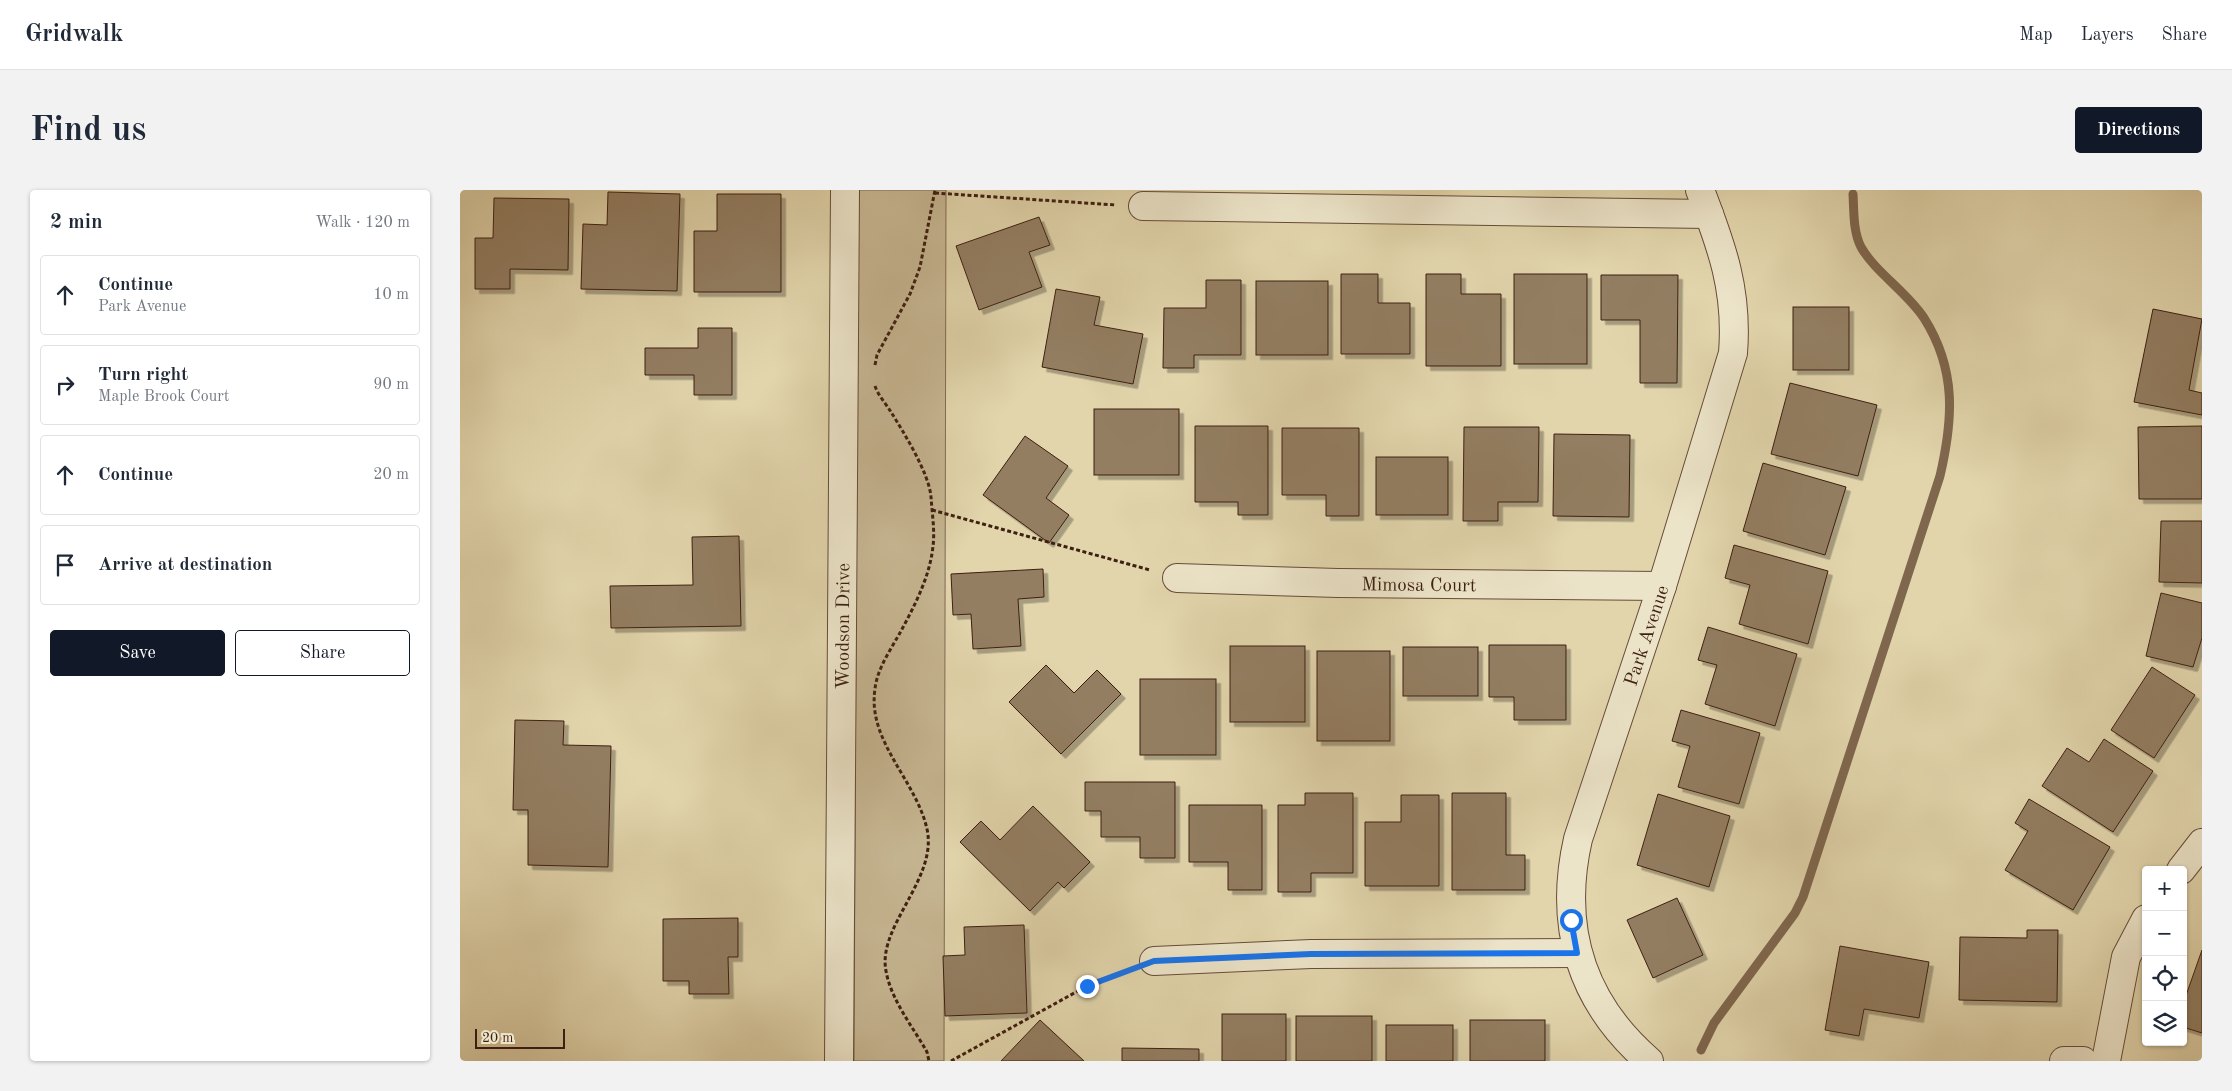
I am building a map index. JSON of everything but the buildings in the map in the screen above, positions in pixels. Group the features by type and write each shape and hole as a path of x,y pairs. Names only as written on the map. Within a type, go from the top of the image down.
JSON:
{"street":[{"name":"Woodson Drive","path":"839,1061 845,190"},
{"path":"1142,206 1705,202"},
{"name":"Park Avenue","path":"1649,1061 1629,1044 1608,1018 1592,990 1577,953 1571,920 1569,894 1572,866 1578,840 1662,586 1733,353 1734,300 1730,276 1705,202"},
{"name":"Mimosa Court","path":"1177,578 1338,583 1662,586"},
{"path":"2184,866 2202,843"},
{"path":"2106,1061 2126,957 2142,927"},
{"path":"1154,961 1311,954 1577,953"},
{"path":"2064,1061 2083,1061"}],"path":[{"path":"875,371 877,355 910,294 920,267 935,191 1083,204 1142,206"},
{"path":"875,380 875,388 912,445 931,494 933,547 919,597 881,668 875,688 874,710 879,731 920,806 927,830 927,855 918,879 890,938 885,970 889,985 927,1052 929,1061"},
{"path":"932,510 1177,578"},
{"path":"952,1061 1087,986 1154,961"}],"shaded area":[{"path":"858,190 946,190 944,1061 854,1061"}],"waterway":[{"path":"1701,1050 1714,1023 1795,913 1803,897 1940,476 1948,435 1949,396 1947,376 1935,337 1924,318 1909,299 1874,265 1861,247 1855,228 1853,194"}],"route":[{"path":"1087,986 1154,961 1311,954 1577,953 1571,920"}]}
